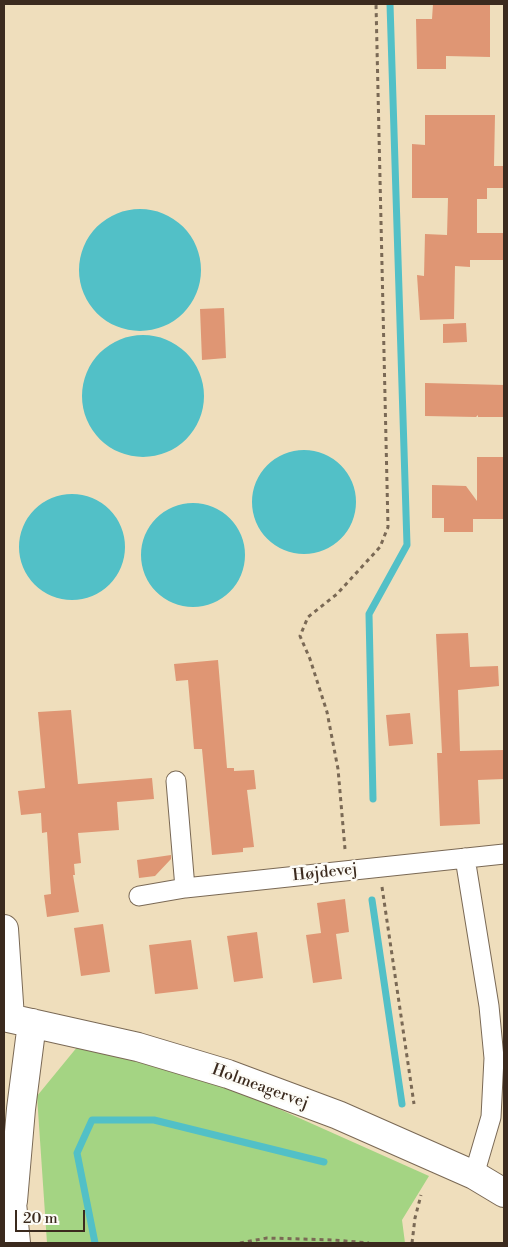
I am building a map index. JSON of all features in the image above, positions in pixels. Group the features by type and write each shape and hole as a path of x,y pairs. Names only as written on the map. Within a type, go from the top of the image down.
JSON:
{"street":[{"path":"176,781 185,888"},
{"name":"Højdevej","path":"139,896 185,888 504,854"},
{"path":"465,858 497,1005 491,1117 474,1175"},
{"path":"4,929 15,1019 21,1109 13,1201"},
{"name":"Holmeagervej","path":"15,1019 138,1047 228,1074 338,1115 474,1175 504,1193"},
{"path":"4,1141 13,1201 16,1243"}],"path":[{"path":"347,870 338,769 327,712 310,659 300,636 308,617 336,594 380,547 388,527 376,4"},
{"path":"380,867 414,1104"},
{"path":"412,1243 415,1218 421,1196"},
{"path":"240,1243 268,1238 369,1243"}],"green space":[{"path":"78,1046 223,1084 429,1176 402,1220 405,1243 47,1243 37,1096"}],"water":[{"path":"140,209 163,214 183,227 196,247 201,270 196,293 183,313 163,326 140,331 117,326 97,313 84,293 79,270 84,247 97,227 117,214"},
{"path":"143,335 155,336 166,340 186,353 199,373 203,384 203,408 199,419 186,439 166,452 155,456 143,457 131,456 120,452 100,439 87,419 83,408 82,396 83,384 87,373 100,353 120,340 131,336"},
{"path":"304,450 324,454 341,465 352,482 356,502 352,522 341,539 324,550 304,554 284,550 267,539 256,522 252,502 256,482 267,465 284,454"},
{"path":"72,494 92,498 109,510 121,527 125,547 121,567 109,584 92,596 72,600 52,596 35,584 23,567 19,547 23,527 35,510 52,498"},
{"path":"193,503 213,507 230,518 241,535 245,555 241,575 230,592 213,603 193,607 173,603 156,592 145,575 141,555 145,535 156,518 173,507"}],"building":[{"path":"433,4 490,4 490,57 446,56 446,69 417,69 416,19 432,19"},
{"path":"425,115 495,115 494,166 504,166 504,188 487,188 487,199 477,199 477,233 504,233 504,260 470,260 470,267 455,266 454,319 420,320 417,275 424,276 425,234 447,235 448,198 412,198 412,144 425,145"},
{"path":"224,308 226,358 202,360 200,309"},
{"path":"466,323 467,342 443,343 443,324"},
{"path":"425,383 504,385 504,417 478,417 478,415 476,417 425,416"},
{"path":"477,457 504,457 504,519 473,519 473,532 444,532 444,518 432,518 432,485 466,486 477,501"},
{"path":"468,633 470,667 498,666 499,686 458,690 460,751 504,750 504,779 478,780 480,824 440,826 437,753 442,753 436,634"},
{"path":"218,660 227,768 234,768 234,771 254,770 256,789 247,790 254,847 243,848 243,852 212,855 202,749 194,749 188,680 176,681 174,664"},
{"path":"71,710 78,784 152,778 154,799 117,802 119,830 78,833 81,863 74,864 75,875 73,875 79,912 47,917 44,895 51,894 47,832 42,833 41,813 21,815 18,791 45,788 38,712"},
{"path":"410,713 413,744 389,746 386,715"},
{"path":"171,855 171,859 155,876 139,878 137,860"},
{"path":"345,899 349,932 336,934 342,979 313,983 306,935 321,933 317,903"},
{"path":"103,924 110,972 81,976 74,928"},
{"path":"257,932 263,978 234,982 227,936"},
{"path":"191,940 198,989 155,994 149,945"}],"waterway":[{"path":"373,799 369,614 407,545 390,4"},
{"path":"372,900 402,1104"},
{"path":"95,1243 77,1153 92,1120 154,1120 324,1162"}]}
